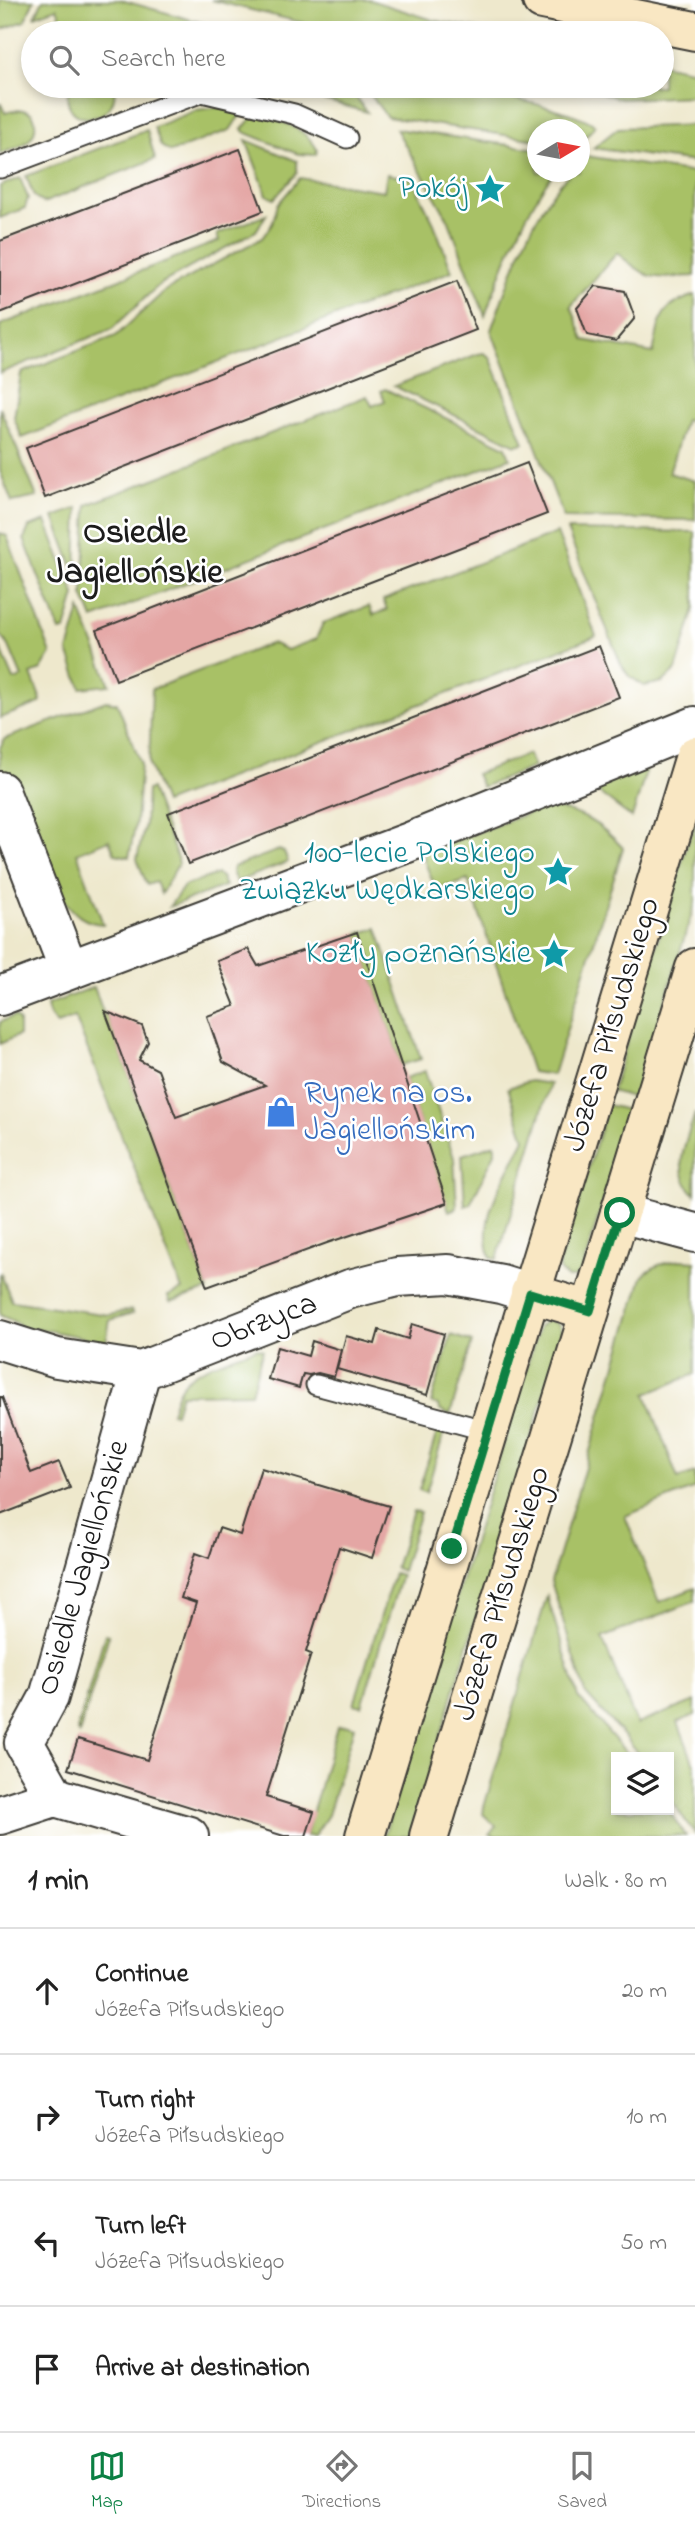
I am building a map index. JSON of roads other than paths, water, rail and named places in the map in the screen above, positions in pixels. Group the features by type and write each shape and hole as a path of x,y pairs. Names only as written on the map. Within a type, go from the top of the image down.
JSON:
{"street":[{"path":"542,0 649,21"},
{"path":"674,26 695,30"},
{"path":"0,996 407,843 695,726"},
{"name":"Józefa Piłsudskiego","path":"365,1836 695,756"},
{"path":"0,791 69,970"},
{"name":"Józefa Piłsudskiego","path":"429,1836 695,968"},
{"path":"620,1213 695,1233"},
{"name":"Obrzyca","path":"141,1371 350,1289 397,1277 448,1274 530,1293"},
{"path":"530,1293 590,1311"},
{"path":"0,1340 57,1358 141,1371"},
{"name":"Osiedle Jagiellońskie","path":"55,1797 24,1743 49,1696 141,1371"},
{"path":"0,1815 55,1797 189,1836"}],"lane":[{"path":"0,168 186,98"},
{"path":"227,98 294,114 347,138"},
{"path":"316,1385 488,1431"}],"place":[{"name":"Pokój","path":"490,189"},
{"name":"100-lecie Polskiego Związku Wędkarskiego","path":"558,872"},
{"name":"Kozły poznańskie","path":"554,954"},
{"name":"Rynek na os. Jagiellońskim","path":"281,1112"}],"district":[{"name":"Osiedle Jagiellońskie","path":"135,553"}]}
